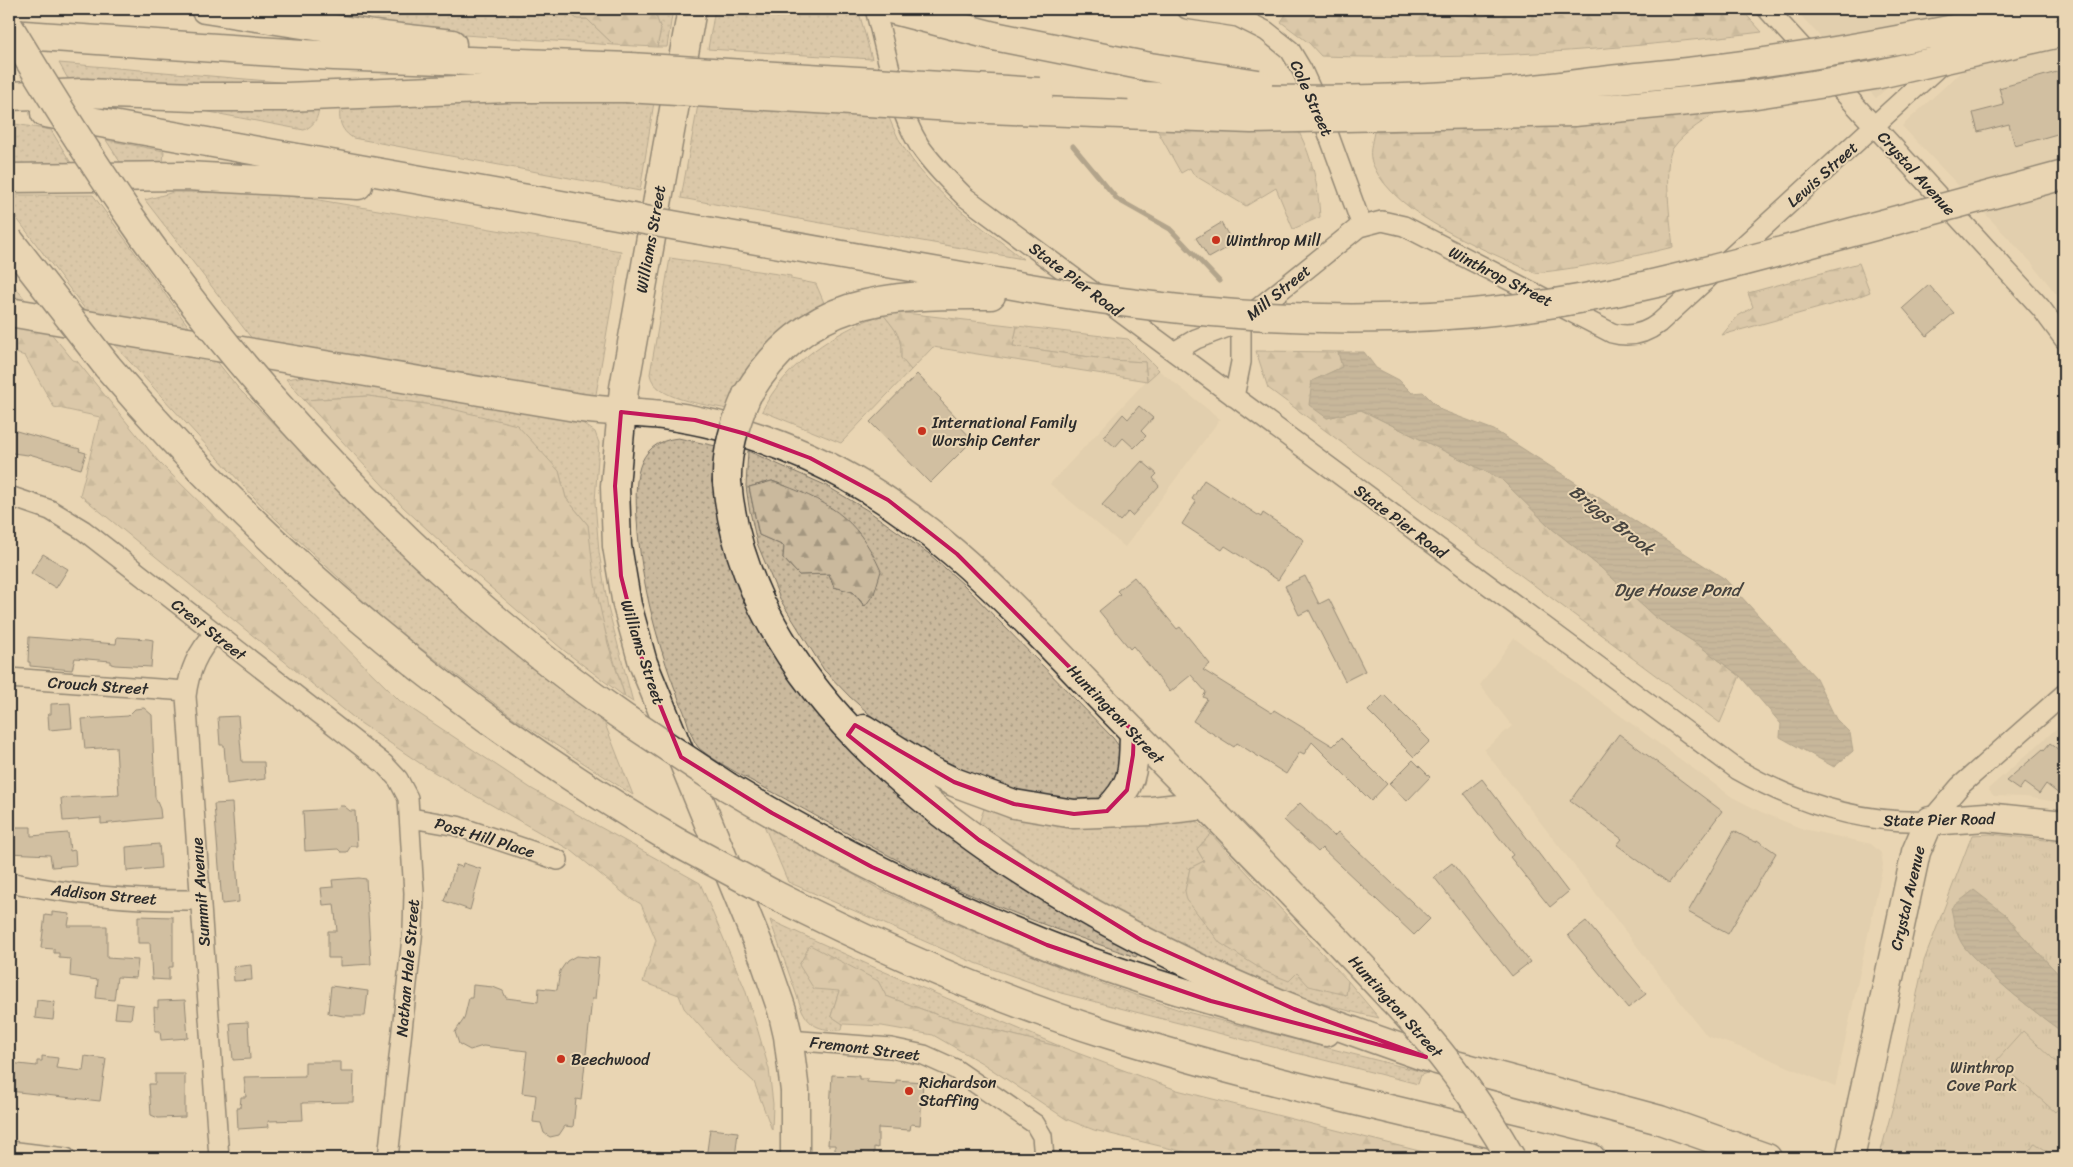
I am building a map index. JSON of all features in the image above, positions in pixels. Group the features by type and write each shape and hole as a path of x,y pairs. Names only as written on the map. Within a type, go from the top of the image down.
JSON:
{"main road":[{"path":"11,9 40,77"},
{"path":"205,9 374,35 513,49 554,63 628,78 998,109 1252,119 1574,112 1750,95 1875,75 2064,32"},
{"name":"Williams Street","path":"692,9 628,360 616,463 615,516 621,576 634,634 654,690 774,984 789,1040 796,1091 795,1158"},
{"path":"890,9 994,36 1195,75 1271,86 1410,86 1446,96"},
{"path":"9,96 83,93 195,97 286,97 507,88 628,78 1296,100 1446,96 1690,73 1830,51 2046,9"},
{"path":"9,27 141,232 217,333 268,394 340,473 455,586 541,658 627,720 728,788 872,867 971,914 1047,945 1203,998 1660,1120 1767,1158"},
{"path":"9,34 334,56 554,63"},
{"path":"9,106 700,230 1024,292 1233,315 1325,320 1424,317 1515,309 1612,293 1691,275 2064,174"},
{"path":"9,178 147,176 280,180 434,191 561,205"},
{"path":"9,240 107,366 160,428 328,592 385,640 530,750 611,803 678,843 773,894 881,947 1035,1009 1108,1034 1186,1057 1591,1158"},
{"path":"1024,292 926,296 886,300 841,310 808,327 780,349 762,371 747,395 732,435 727,482 732,520 752,587 778,636 828,703 877,758 916,792 1008,860 1141,940 1227,981 1303,1012 1426,1057"},
{"name":"Huntington Street","path":"9,312 581,408 694,420 746,434 810,458 888,500 928,529 957,554 1134,732 1391,998 1446,1061 1480,1108 1511,1158"},
{"path":"828,703 887,744 929,770 984,794 1044,810 1074,814 1152,811 1205,805"},
{"path":"1107,812 1122,796 1129,783 1134,732"},
{"name":"State Pier Road","path":"1930,821 1986,817 2064,825"},
{"name":"Crystal Avenue","path":"1850,1158 1916,852 1930,821"}],"street":[{"name":"State Pier Road","path":"875,9 906,118 920,146 943,175 979,207 1738,770 1780,792 1839,812 1873,819 1903,822 1930,821"},
{"name":"Cole Street","path":"1187,9 1238,16 1266,31 1290,50 1315,97 1362,226"},
{"name":"Crystal Avenue","path":"1767,9 2047,316 2064,339"},
{"name":"Lewis Street","path":"1639,334 1659,323 2003,9"},
{"name":"Winthrop Street","path":"1362,226 1382,221 1397,223 1609,332 1626,336 1639,334"},
{"name":"Mill Street","path":"1174,352 1203,336 1241,322 1362,226"},
{"name":"Mill Street","path":"1234,397 1241,362 1241,322"},
{"name":"Crest Street","path":"9,496 33,503 67,519 384,764 398,779"},
{"name":"Summit Avenue","path":"215,633 198,655 192,667 186,691 219,1158"},
{"name":"Crouch Street","path":"9,678 186,691"},
{"name":"Crystal Avenue","path":"1930,821 1960,786 2064,694"},
{"name":"Nathan Hale Street","path":"388,1158 413,929 414,893 411,818 408,798 398,779"},
{"name":"Post Hill Place","path":"411,818 458,826 558,860"},
{"name":"Addison Street","path":"9,882 45,889 112,897 200,900"},
{"name":"Fremont Street","path":"789,1040 891,1048 924,1055 955,1069 1030,1120 1039,1130 1044,1143 1044,1158"},
{"path":"9,1151 60,1158"}],"highlighted area":[{"path":"621,412 695,420 746,434 810,458 888,500 957,554 1134,732 1133,755 1127,790 1107,811 1074,814 1014,804 954,782 855,725 848,735 979,840 1141,940 1294,1009 1426,1057 1211,1001 1047,945 872,867 772,813 681,757 643,663 621,576 615,486"}],"shaded area":[{"path":"1795,9 1972,9 1876,98"},
{"path":"2029,9 2064,9 2064,304 2031,262 1902,126"},
{"path":"1157,369 1220,419 1125,547 1050,484"},
{"path":"1514,638 1732,797 1761,812 1803,829 1871,844 1881,853 1883,865 1835,1087 1754,1052 1707,1036 1484,750 1512,726 1480,685"},
{"path":"2064,722 2064,803 2026,797 1994,796 1988,789"}],"green space":[{"path":"296,9 565,9 577,19 587,19 614,45 464,35"},
{"path":"565,9 653,9 661,29 657,47 614,45 587,19 577,19"},
{"path":"653,9 673,9 667,47 657,47 661,29"},
{"path":"715,9 842,9 860,16 872,59 708,49"},
{"path":"1283,9 1454,9 1470,16 1481,16 1491,13 1496,9 1741,9 1762,32 1542,53 1431,57 1321,56 1309,43 1281,22 1286,14"},
{"path":"59,63 303,84 319,101 318,111 312,125 304,130 72,86"},
{"path":"344,94 654,102 640,191 353,138 347,134 341,124 340,107"},
{"path":"698,105 888,115 912,160 928,179 964,213 1023,259 681,198"},
{"path":"1724,108 1684,136 1673,148 1670,156 1668,196 1673,247 1553,271 1535,273 1445,230 1422,216 1401,201 1385,184 1373,165 1371,157 1374,132 1546,125"},
{"path":"9,123 51,130 71,163 9,164"},
{"path":"1156,128 1299,132 1314,173 1320,217 1293,229 1276,188 1246,206 1194,175 1190,168 1181,173"},
{"path":"106,140 164,151 163,163 122,165"},
{"path":"174,192 256,193 307,198 621,251 595,400 256,344 145,200"},
{"path":"9,195 93,195 189,327 88,313 9,208"},
{"path":"670,258 791,276 791,279 816,284 825,305 819,306 767,352 745,379 727,409 694,403 661,390 654,383 650,374"},
{"path":"1859,263 1870,292 1855,298 1722,335 1738,316 1753,307 1748,293"},
{"path":"9,279 27,302 9,299"},
{"path":"905,313 1017,326 1013,346 1111,360 1145,362 1147,381 933,347 911,370 901,358 897,334 883,314"},
{"path":"883,314 899,338 901,358 911,370 841,443 762,411 784,378 813,351 847,330"},
{"path":"9,320 45,326 73,360 77,361 158,461 400,701 532,789 700,883 745,989 758,1031 769,1069 773,1104 772,1130 754,1082 726,1056 684,1008 679,995 643,982 656,940 641,904 627,896 572,851 427,768 359,722 80,495 100,417 54,407 25,356 9,351"},
{"path":"1017,326 1128,339 1159,370 1147,381 1145,362 1111,360 1013,346"},
{"path":"108,338 211,354 239,389 410,561 518,654 603,719 633,795 514,718 387,623 263,507"},
{"path":"1256,351 1338,352 1342,367 1312,381 1311,387 1327,418 1361,410 1501,479 1551,528 1600,567 1655,617 1697,644 1740,676 1720,723 1268,388"},
{"path":"306,376 581,422 595,432 599,443 595,502 599,552 608,608 633,702 625,697 603,624 593,576 588,525 566,498 559,471 440,406 368,396 304,400 286,379"},
{"path":"368,396 440,406 517,425 559,471 566,498 588,525 595,584 608,644 625,697 562,649 482,580 403,507 304,400"},
{"path":"678,438 716,446 713,478 717,479 720,513 726,544 735,574 761,630 816,710 1139,952 1136,957 1016,914 951,886 877,850 737,773 698,747 666,665 652,617 642,569 637,519 637,479 645,456 652,448 663,441"},
{"path":"748,451 825,485 867,510 928,553 963,584 1113,738 1121,749 1118,787 1093,803 1042,799 957,772 884,727 850,697 824,670 781,601 757,543 746,486","holes":["772,481 786,486 864,606 853,592 834,587 829,574 799,575 783,558 784,546 759,535 749,487"]},
{"path":"772,481 809,496 838,512 861,536 881,571 874,594 865,606 853,592 834,587 829,574 799,575 783,558 784,546 759,535 749,487"},
{"path":"986,803 1193,818 1211,834 1197,849 1204,861 1190,868 1185,891 1297,973 1346,995 1348,981 1379,1018 1273,987 1221,965 1120,913 1024,854 979,823"},
{"path":"763,823 879,889 948,921 1097,982 1183,1011 1427,1073 1421,1075 1418,1084 1061,993 970,961 788,882"},
{"path":"1211,834 1348,981 1346,995 1309,986 1297,973 1289,981 1264,971 1220,943 1187,900 1185,891 1190,868 1204,861 1197,849"},
{"name":"Winthrop Cove Park","path":"1991,834 2064,842 2064,980 2005,914 1955,923 1961,942 1975,959 2012,993 2064,1033 2064,1158 1879,1158 1894,1102 1924,961 1972,835"},
{"path":"770,920 878,969 1064,1048 943,1017 886,996 878,981 839,991 831,1016 843,1024 842,1030 829,1030 818,1027 809,1021 802,1010"},
{"path":"810,945 878,981 886,996 943,1017 1064,1048 1177,1090 1447,1158 1209,1158 1094,1130 1066,1119 982,1063 933,1035 882,1026 843,1024 831,1016 839,991 814,989 799,965"},
{"path":"2023,1031 2064,1069 2064,1102 2055,1112 1997,1060"},
{"path":"2035,1143 2057,1158 2025,1158"}],"water":[{"name":"Dye House Pond","path":"1338,352 1364,352 1376,368 1399,380 1412,393 1423,392 1441,410 1494,430 1725,579 1816,678 1836,719 1850,733 1853,751 1834,767 1780,737 1781,724 1740,676 1697,644 1655,617 1600,567 1551,528 1501,479 1361,410 1327,418 1309,405 1312,381 1342,367"},
{"path":"1974,890 2005,914 2064,980 2064,1033 1998,981 1962,944 1951,908"}],"building":[{"path":"2064,70 2064,132 2015,146 2009,124 1978,132 1973,113 2004,105 1999,88"},
{"name":"Winthrop Mill","path":"1221,223 1234,244 1209,258 1196,238"},
{"path":"1929,285 1954,313 1927,336 1903,308"},
{"name":"International Family Worship Center","path":"917,374 959,420 956,422 973,440 930,483 870,422"},
{"path":"1139,406 1153,418 1141,431 1146,436 1134,448 1123,438 1115,447 1104,437 1123,414 1128,419"},
{"path":"13,430 80,449 79,451 86,453 81,469 29,454 12,453 9,443"},
{"path":"1142,461 1157,474 1153,478 1159,486 1132,516 1128,512 1120,521 1102,505"},
{"path":"1204,480 1261,517 1263,513 1304,540 1278,580 1225,546 1222,550 1182,524 1196,502 1192,499"},
{"path":"43,554 68,569 56,588 31,573"},
{"path":"1305,576 1319,604 1329,599 1365,671 1345,681 1309,610 1299,615 1285,586"},
{"path":"1134,577 1177,629 1180,627 1210,664 1203,670 1272,713 1274,710 1333,746 1341,738 1387,784 1371,801 1312,742 1304,754 1300,752 1286,774 1237,743 1234,747 1193,721 1207,699 1203,697 1206,692 1191,675 1170,692 1133,646 1130,649 1099,611 1120,594 1117,591"},
{"path":"29,637 116,644 117,637 153,640 151,667 115,665 111,664 111,661 75,658 72,670 30,666 30,662 28,662"},
{"path":"1384,695 1430,741 1414,757 1368,711"},
{"path":"70,703 72,728 49,730 48,714 51,714 51,704"},
{"path":"144,708 152,715 155,797 160,809 161,818 101,824 101,818 63,821 61,798 119,795 116,747 85,749 82,719 128,716 135,709"},
{"path":"238,716 242,762 264,762 265,779 227,784 224,745 220,745 218,717"},
{"path":"1619,734 1722,811 1669,883 1617,845 1622,839 1570,801"},
{"path":"2050,743 2064,754 2064,798 2046,784 2039,794 2024,783 2019,790 2006,781 2044,750"},
{"path":"1413,760 1430,777 1407,801 1389,784"},
{"path":"1482,779 1568,892 1550,907 1510,857 1513,855 1464,793"},
{"path":"232,803 239,902 222,904 214,804"},
{"path":"1300,803 1334,836 1338,832 1430,919 1414,935 1322,848 1318,852 1284,820"},
{"path":"339,806 355,811 357,846 351,846 347,852 341,852 338,849 305,851 303,811 336,809"},
{"path":"9,827 31,827 31,836 68,833 70,851 75,850 76,865 52,867 50,855 9,853"},
{"path":"1734,831 1756,842 1757,840 1776,853 1728,934 1688,912"},
{"path":"159,844 161,868 127,871 126,847"},
{"path":"463,863 481,869 470,910 444,901 456,865 462,867"},
{"path":"1452,863 1530,962 1512,976 1434,877"},
{"path":"366,879 371,964 340,966 340,958 328,958 328,931 337,931 334,904 323,905 321,888 333,887 332,880"},
{"path":"52,912 70,914 68,926 107,926 107,958 138,960 136,978 117,977 114,1000 96,998 98,980 70,976 71,959 59,958 59,953 54,953 54,949 41,948 45,915 52,916"},
{"path":"138,916 173,917 173,967 169,967 169,980 152,979 150,943 138,943"},
{"path":"1586,921 1646,994 1628,1008 1568,935"},
{"name":"Beechwood","path":"576,956 599,958 595,999 592,999 581,1100 576,1099 573,1127 565,1126 559,1135 550,1137 544,1133 541,1123 533,1122 536,1095 522,1093 527,1051 483,1046 470,1050 459,1044 455,1032 464,1019 469,998 472,998 473,985 493,987 503,991 506,998 538,1002 539,988 557,990 560,971 567,961"},
{"path":"251,965 252,980 234,981 233,967"},
{"path":"331,986 368,991 365,1016 343,1016 328,1013"},
{"path":"37,1000 55,1002 53,1020 35,1018"},
{"path":"185,1000 188,1038 161,1040 160,1031 155,1031 154,1007 158,1008 158,1001"},
{"path":"117,1003 133,1005 131,1019 115,1018"},
{"path":"248,1022 250,1059 233,1060 230,1023"},
{"path":"42,1056 58,1058 56,1068 83,1071 85,1056 106,1059 100,1101 9,1091 9,1063 37,1066 37,1061 42,1061"},
{"path":"305,1062 341,1062 341,1072 354,1072 353,1102 302,1103 303,1120 268,1121 269,1127 238,1129 237,1108 240,1108 241,1097 246,1097 244,1077 305,1076"},
{"path":"155,1074 185,1074 185,1117 158,1118 151,1115 149,1084 155,1084"},
{"path":"832,1075 859,1076 859,1079 867,1079 867,1082 896,1084 896,1080 923,1082 920,1125 911,1124 910,1130 878,1128 878,1148 874,1147 874,1158 835,1158 835,1145 828,1145"},
{"path":"710,1129 738,1132 735,1158 706,1158"}],"waterway":[{"path":"1073,146 1117,199 1170,229 1219,281"}],"place":[{"name":"Winthrop Mill","path":"1216,240"},
{"name":"International Family Worship Center","path":"922,431"},
{"name":"Beechwood","path":"561,1059"},
{"name":"Richardson Staffing","path":"909,1091"}],"water label":[{"name":"Briggs Brook","path":"1612,520"}]}
